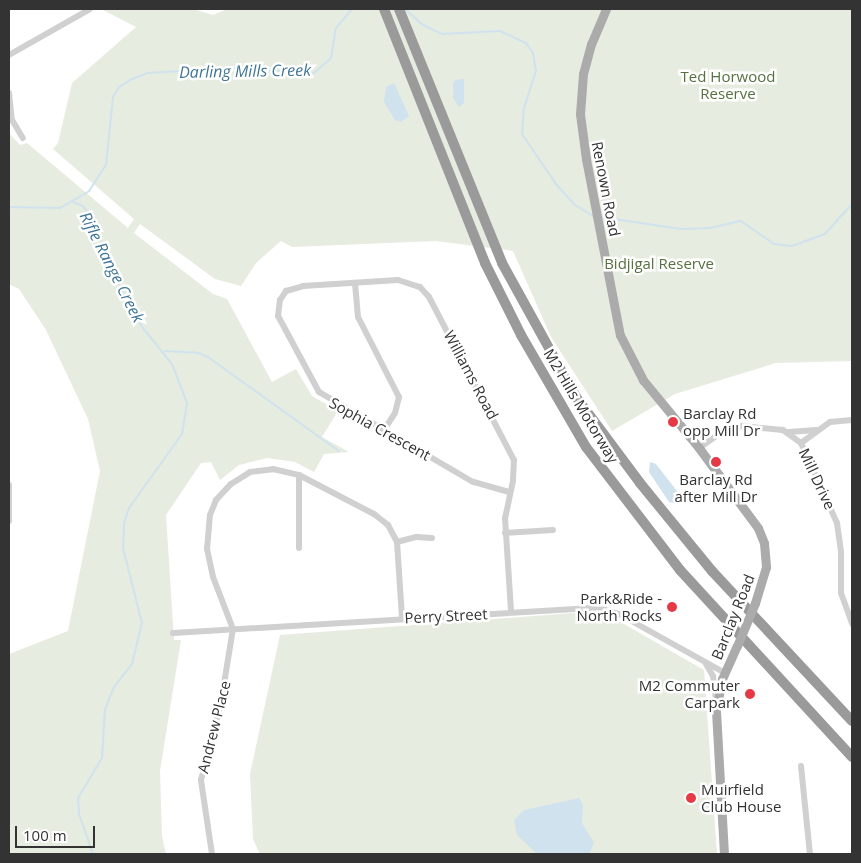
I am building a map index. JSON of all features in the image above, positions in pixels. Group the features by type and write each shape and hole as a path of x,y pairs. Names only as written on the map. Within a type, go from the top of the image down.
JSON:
{"highway":[{"name":"M2 Hills Motorway","path":"384,9 486,263 521,335 586,447 680,570 852,757"},
{"name":"M2 Hills Motorway","path":"399,9 502,263 576,397 640,483 712,571 852,721"}],"main road":[{"name":"Renown Road","path":"606,9 591,44 583,74 580,114 586,159 620,335 630,360 656,396"},
{"name":"Barclay Road","path":"656,396 699,448 762,536 766,572 725,673 716,710 724,854"}],"street":[{"path":"9,55 90,9"},
{"path":"9,94 12,120 22,138"},
{"name":"Williams Road","path":"280,300 286,291 294,287 355,283 410,282 429,297 511,449 514,472 509,492 505,533 511,612"},
{"path":"355,283 358,317 399,397 395,413 384,430"},
{"name":"Sophia Crescent","path":"280,300 277,309 281,325 319,392 473,482 509,492"},
{"path":"802,443 830,422 852,420"},
{"name":"Mill Drive","path":"699,448 736,427 764,427 788,432 802,443 836,523 841,553 841,593 852,624"},
{"path":"788,432 819,429"},
{"path":"233,629 213,577 207,549 210,515 216,500 231,484 250,472 273,469 299,475 374,514 388,525 397,542 402,618"},
{"path":"299,475 300,548"},
{"path":"9,485 9,521"},
{"path":"505,533 553,530"},
{"path":"397,542 416,536 432,538"},
{"name":"Perry Street","path":"173,634 402,618 511,612 607,610 725,673"},
{"name":"Andrew Place","path":"212,854 201,780 222,702 233,629"},
{"path":"705,663 714,680 716,710"},
{"path":"801,766 810,854"}],"green space":[{"name":"Bidjigal Reserve","path":"193,9 213,15 227,9 852,9 852,361 776,363 675,394 612,431 551,337 513,251 436,241 292,247 281,241 256,263 241,286 215,279 140,224 134,233 213,294 227,299 272,382 296,369 312,396 338,411 322,437 349,452 324,454 314,472 295,462 267,458 239,465 220,480 211,462 201,463 166,515 174,640 181,640 160,771 162,836 166,854 9,854 9,654 68,631 100,471 88,419 46,330 19,289 9,284 9,133 20,145 27,143 128,228 134,219 53,149 58,143 72,83 136,27 103,10"},
{"path":"573,613 610,616 704,670 717,854 260,854 253,839 250,774 280,635"}],"water":[{"path":"464,79 464,103 459,107 453,98 453,84 455,80"},
{"path":"394,83 409,116 401,122 395,120 384,102 386,87"},
{"path":"650,462 656,464 680,495 678,504 669,502 649,472"},
{"path":"579,798 583,805 582,823 594,843 589,854 537,854 517,835 514,820 524,810"}],"waterway":[{"name":"Darling Mills Creek","path":"9,207 60,208 89,191 106,165 113,97 119,87 132,79 148,73 229,68 314,73 331,58 336,28 352,9"},
{"name":"Darling Mills Creek","path":"405,9 423,25 442,34 500,31 526,43 533,53 536,71 524,107 522,134 556,184 575,205 593,216"},
{"name":"Rifle Range Creek","path":"73,202 83,206 92,219 112,271 143,328 172,364 187,403 182,434 129,508 124,523 123,548 142,623 132,664 114,687 105,709 102,758 78,798 79,814 93,854"},
{"name":"Darling Mills Creek","path":"600,217 681,229 710,228 741,221 774,244 792,246 825,234 852,204"},
{"path":"165,351 198,353 208,357 339,451"}],"place":[{"name":"Barclay Rd opp Mill Dr","path":"673,422"},
{"name":"Barclay Rd after Mill Dr","path":"716,462"},
{"name":"Park&Ride - North Rocks","path":"672,607"},
{"name":"M2 Commuter Carpark","path":"750,694"},
{"name":"Muirfield Club House","path":"691,798"}],"park label":[{"name":"Ted Horwood Reserve","path":"728,84"}]}
